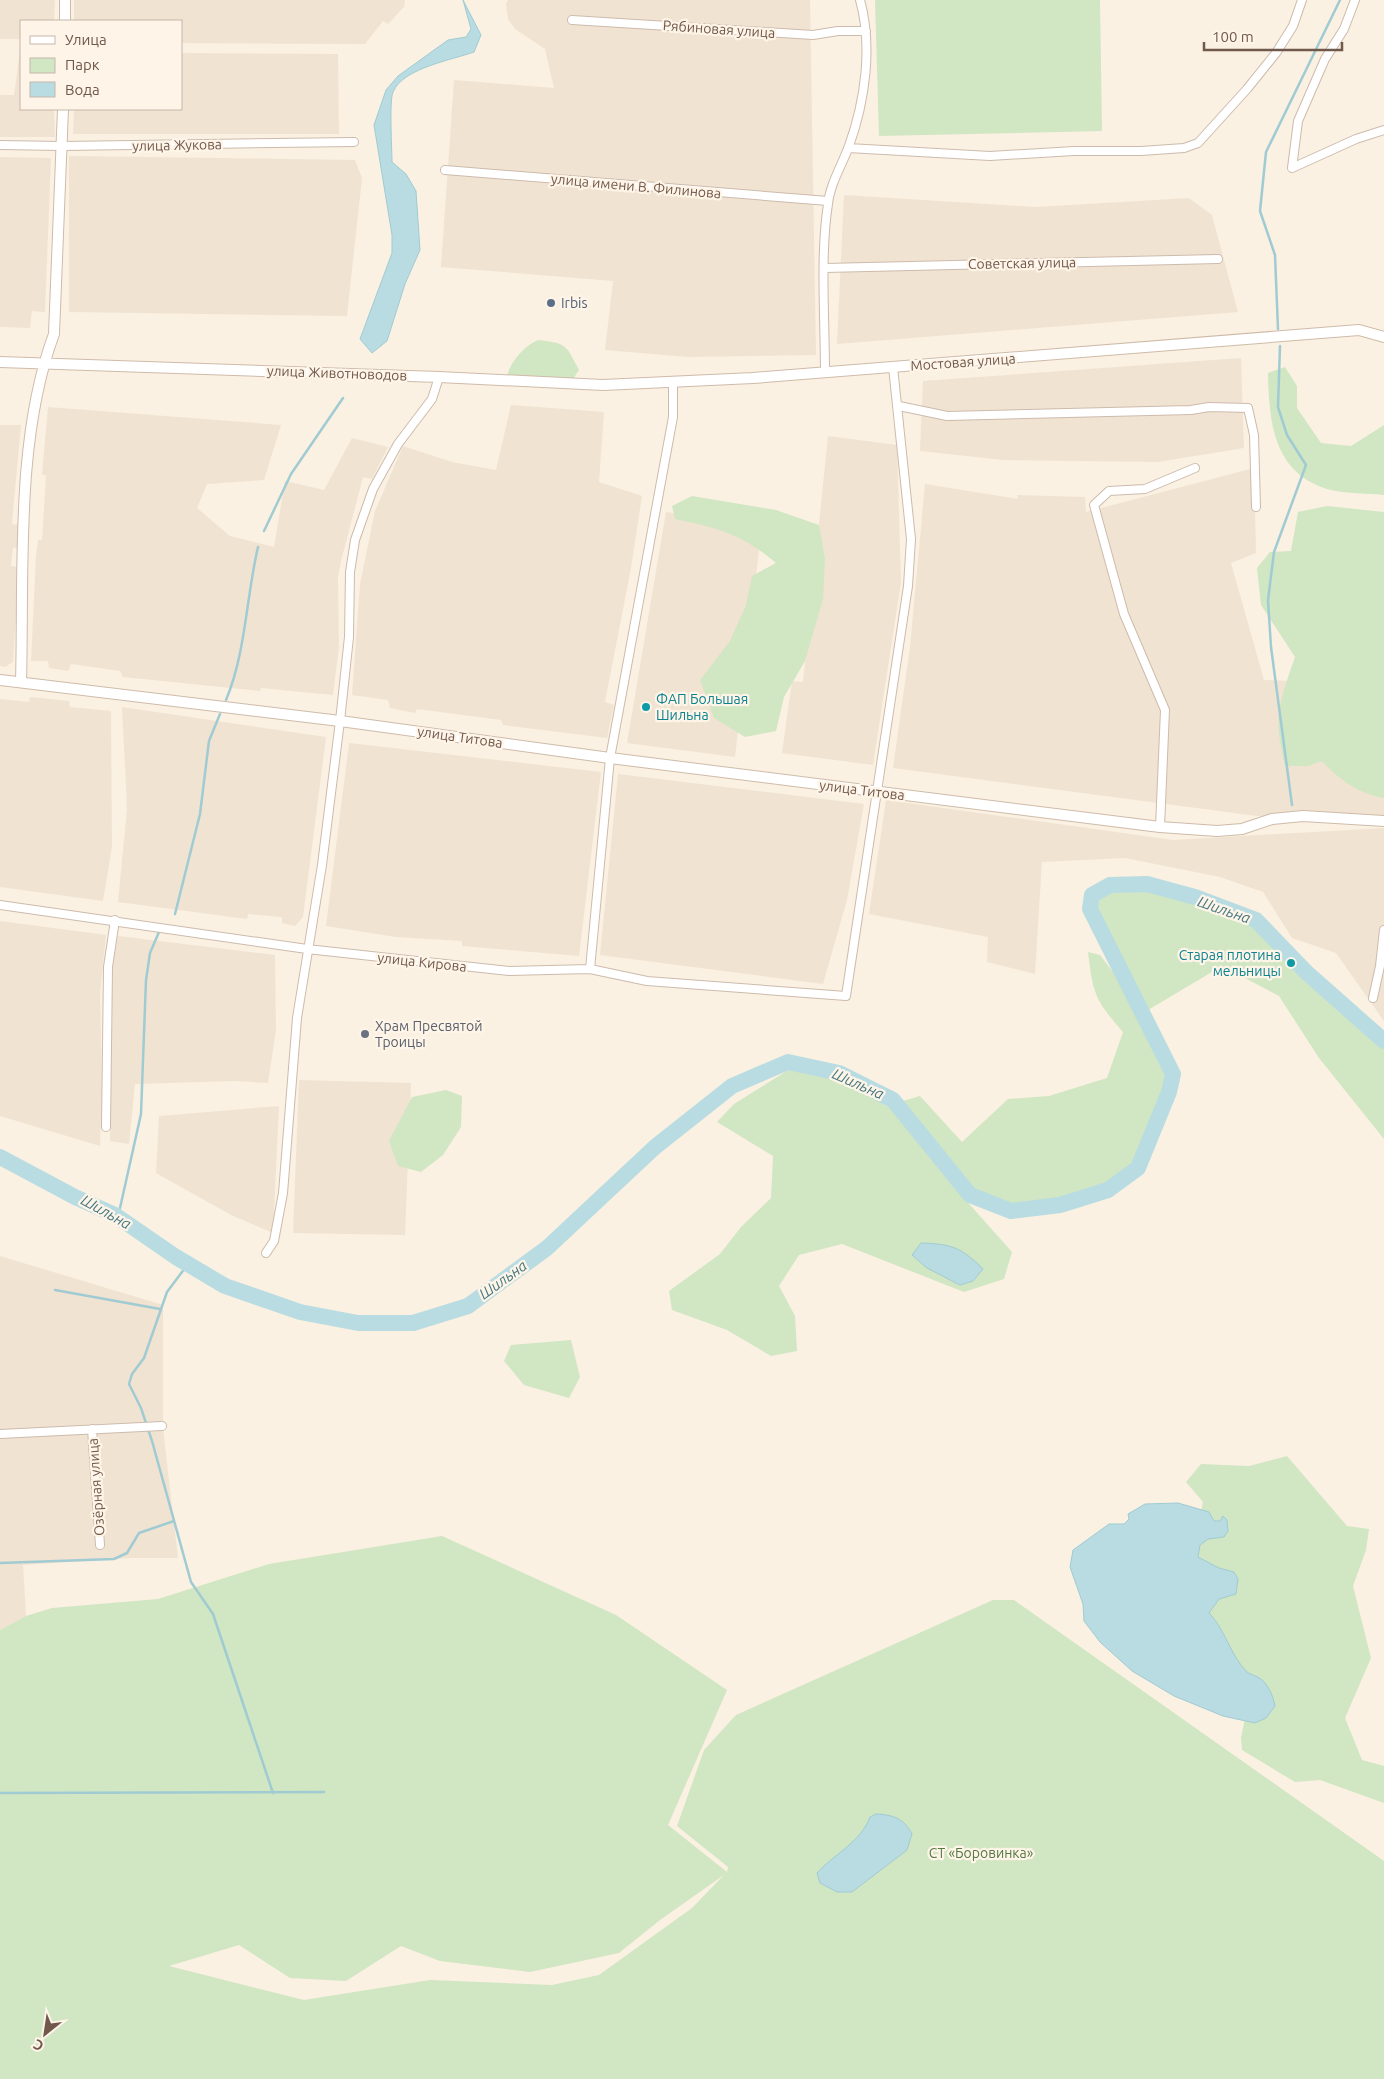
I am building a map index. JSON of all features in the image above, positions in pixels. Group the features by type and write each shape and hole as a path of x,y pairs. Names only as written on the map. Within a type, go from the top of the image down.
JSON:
{"street":[{"path":"65,0 65,20"},
{"path":"825,372 825,268 828,201 856,127 862,92 866,31 860,0"},
{"path":"848,148 990,156 1092,150 1184,148 1198,143 1247,89 1276,53 1294,26 1302,0"},
{"path":"1355,0 1344,28 1325,59 1298,121 1292,168 1356,139 1384,130"},
{"name":"Рябиновая улица","path":"572,20 813,35 838,31 866,31"},
{"path":"21,682 26,462 43,364 54,334 63,110"},
{"name":"улица Жукова","path":"0,145 62,146 354,142"},
{"name":"улица имени В. Филинова","path":"445,170 828,201"},
{"name":"Советская улица","path":"825,268 1218,259"},
{"name":"Мостовая улица","path":"673,382 753,378 1359,330 1384,337"},
{"name":"улица Животноводов","path":"0,362 439,377 603,385 673,382"},
{"path":"877,792 908,586 911,539 899,406 893,367"},
{"path":"266,1254 274,1241 283,1193 295,1037 307,949 322,865 340,721 349,637 350,572 355,540 373,489 398,444 432,399 439,377"},
{"path":"590,969 610,758 673,417 673,382"},
{"path":"899,406 947,416 1191,410 1209,407 1248,408 1254,435 1256,507"},
{"path":"1160,827 1165,710 1124,614 1094,505 1109,491 1145,489 1195,468"},
{"name":"улица Титова","path":"0,680 340,721 610,758 1160,827 1217,831 1242,829 1272,819 1303,816 1384,821"},
{"name":"улица Кирова","path":"0,905 307,949 509,971 590,969 647,981 846,996 877,792"},
{"path":"106,1127 108,967 115,920"},
{"path":"1373,998 1382,967 1384,930"},
{"path":"0,1434 162,1426"},
{"name":"Озёрная улица","path":"92,1429 100,1545"}],"shaded area":[{"path":"0,0 55,0 54,20 20,20 20,39 0,39"},
{"path":"74,0 405,0 404,7 388,24 383,21 365,44 182,43 182,20 74,20"},
{"path":"508,0 810,0 816,355 688,357 605,350 613,281 441,267 454,80 554,88 545,49 515,29 508,19 506,4"},
{"path":"20,51 20,110 54,110 55,137 0,137 0,95 14,95"},
{"path":"182,53 338,54 339,134 73,134 74,110 182,110"},
{"path":"69,156 355,160 362,178 347,316 69,312"},
{"path":"0,157 51,158 45,312 32,311 30,328 0,327"},
{"path":"844,195 1036,207 1189,198 1212,215 1238,312 837,344"},
{"path":"1241,358 1244,448 1158,462 1003,460 920,451 923,381"},
{"path":"511,405 604,412 599,482 642,496 631,568 605,702 614,705 607,738 503,725 501,720 417,709 415,713 390,708 388,700 352,695 360,584 375,511 403,446 452,462 496,470"},
{"path":"48,407 281,425 264,480 207,484 197,508 230,536 274,547 285,481 324,490 352,438 388,447 372,479 363,477 341,561 338,577 339,647 333,695 261,688 260,691 123,677 120,671 71,664 68,671 49,668 48,661 31,661 36,556 38,540 42,540 46,476 42,474"},
{"path":"0,425 21,425 12,524 19,525 20,548 13,548 11,566 19,567 13,662 5,667 0,666"},
{"path":"828,436 897,445 901,582 873,765 782,753 792,681 803,682"},
{"path":"1254,468 1256,553 1231,563 1264,680 1293,681 1384,724 1384,816 1257,816 893,768 910,647 925,484 1018,499 1017,495 1085,497 1086,512"},
{"path":"666,512 762,524 735,757 627,743"},
{"path":"30,697 69,701 70,707 111,711 112,847 103,901 0,887 0,699 29,702"},
{"path":"122,707 326,737 303,917 295,926 282,923 282,917 248,914 247,919 118,902 127,809"},
{"path":"349,743 601,772 579,956 462,946 462,941 396,937 326,926"},
{"path":"618,774 864,804 847,900 823,984 600,955"},
{"path":"886,800 1173,840 1384,828 1384,1021 1336,953 1292,938 1263,892 1220,877 1125,858 1042,862 1035,974 987,962 988,937 869,914"},
{"path":"0,921 106,935 100,994 102,1089 100,1146 0,1116"},
{"path":"118,936 275,955 276,1030 268,1083 235,1081 135,1084 129,1144 110,1141 111,974"},
{"path":"299,1080 411,1083 405,1235 293,1233"},
{"path":"279,1106 273,1233 231,1215 156,1173 159,1116"},
{"path":"0,1256 163,1305 163,1428 178,1558 131,1558 23,1565 26,1616 0,1630"}],"green space":[{"path":"875,0 1100,0 1102,131 879,136"},
{"path":"538,340 555,342 568,350 579,370 573,379 507,376 519,355"},
{"path":"1285,367 1297,386 1297,408 1321,443 1351,446 1384,425 1384,495 1334,491 1309,481 1295,471 1285,458 1278,443 1270,409 1268,373"},
{"path":"692,496 776,510 819,525 825,559 823,599 805,661 784,697 776,731 745,737 714,718 700,680 730,641 746,605 752,576 776,563 752,545 729,534 717,529 675,519 672,506"},
{"path":"1327,506 1384,512 1384,798 1366,793 1350,785 1322,761 1308,766 1285,766 1281,749 1279,734 1280,710 1295,657 1261,605 1257,568 1270,552 1291,551 1298,512"},
{"path":"1147,884 1195,897 1256,920 1306,972 1384,1041 1384,1139 1319,1058 1279,996 1222,966 1143,1013 1153,1017 1169,1092 1150,1157 1100,1200 1035,1216 996,1210 955,1188 1012,1252 1004,1279 964,1292 842,1244 799,1255 779,1286 795,1316 797,1351 771,1356 727,1330 672,1310 669,1291 720,1254 741,1227 771,1198 773,1156 717,1122 734,1104 798,1064 847,1077 886,1106 920,1096 962,1142 1008,1099 1049,1096 1107,1078 1123,1032 1106,1012 1097,996 1088,952 1100,955 1141,1009 1098,928 1090,909 1092,895 1110,885"},
{"path":"446,1090 462,1096 461,1127 443,1155 421,1172 398,1166 389,1141 412,1097"},
{"path":"571,1340 580,1377 569,1398 524,1385 504,1361 511,1345"},
{"path":"1287,1456 1347,1526 1369,1529 1366,1550 1353,1586 1371,1658 1345,1718 1362,1760 1384,1766 1384,1803 1320,1780 1295,1782 1242,1750 1241,1738 1250,1693 1208,1629 1193,1551 1203,1502 1186,1482 1201,1464 1249,1466"},
{"name":"СТ «Боровинка»","path":"442,1536 616,1615 727,1690 668,1825 727,1872 728,1867 677,1826 704,1750 736,1715 993,1600 1014,1600 1384,1861 1384,2079 0,2079 0,1630 26,1616 52,1608 158,1599 269,1564","holes":["724,1875 692,1908 599,1975 552,1985 430,1980 304,2000 169,1966 239,1945 290,1978 346,1981 401,1946 440,1961 530,1972 619,1953 660,1920"]}],"water":[{"path":"463,0 481,35 474,52 417,71 398,84 393,92 391,115 392,162 406,174 416,191 420,250 405,284 387,341 372,353 360,339 392,253 392,235 374,125 386,90 398,76 448,40 466,37 471,29"},
{"path":"921,1243 940,1244 955,1248 962,1251 983,1269 973,1281 960,1285 927,1268 912,1255"},
{"path":"1178,1503 1209,1512 1214,1521 1220,1521 1223,1516 1227,1520 1228,1531 1224,1537 1208,1539 1200,1545 1198,1557 1219,1568 1234,1572 1238,1579 1236,1594 1219,1599 1209,1613 1215,1619 1241,1665 1247,1672 1261,1679 1272,1695 1275,1706 1266,1718 1255,1723 1223,1716 1174,1696 1132,1671 1100,1642 1084,1621 1083,1604 1070,1567 1073,1550 1109,1524 1124,1524 1129,1519 1128,1514 1145,1504"},
{"path":"876,1814 897,1818 905,1824 912,1834 907,1850 852,1892 837,1892 820,1883 817,1873 854,1841 866,1826 870,1817"}],"waterway":[{"path":"1278,329 1275,255 1260,211 1266,152 1340,0"},
{"path":"1280,346 1278,407 1287,435 1306,465 1274,552 1268,600 1271,647 1292,805"},
{"path":"264,531 291,474 343,398"},
{"path":"226,700 233,682 242,644 258,547"},
{"path":"175,914 200,814 209,741 220,714"},
{"name":"Шильна","path":"0,1157 75,1197 115,1215 176,1257 225,1286 300,1312 358,1323 413,1323 468,1306 547,1248 655,1147 732,1086 788,1062 839,1073 893,1100 970,1195 1011,1211 1060,1205 1108,1190 1138,1168 1169,1092 1173,1074 1090,909 1092,895 1110,885 1147,884 1195,897 1256,920 1306,972 1384,1041"},
{"path":"118,1217 141,1114 146,980 150,953 159,932"},
{"path":"188,1264 167,1292 144,1358 132,1374 129,1384 141,1408 152,1441 191,1582 213,1614 273,1793"},
{"path":"55,1290 160,1309"},
{"path":"0,1563 114,1559 127,1553 139,1533 174,1521"},
{"path":"0,1793 324,1792"}],"place":[{"name":"Irbis","path":"551,303"},
{"name":"ФАП Большая Шильна","path":"646,707"},
{"name":"Старая плотина мельницы","path":"1291,963"},
{"name":"Храм Пресвятой Троицы","path":"365,1034"}]}
